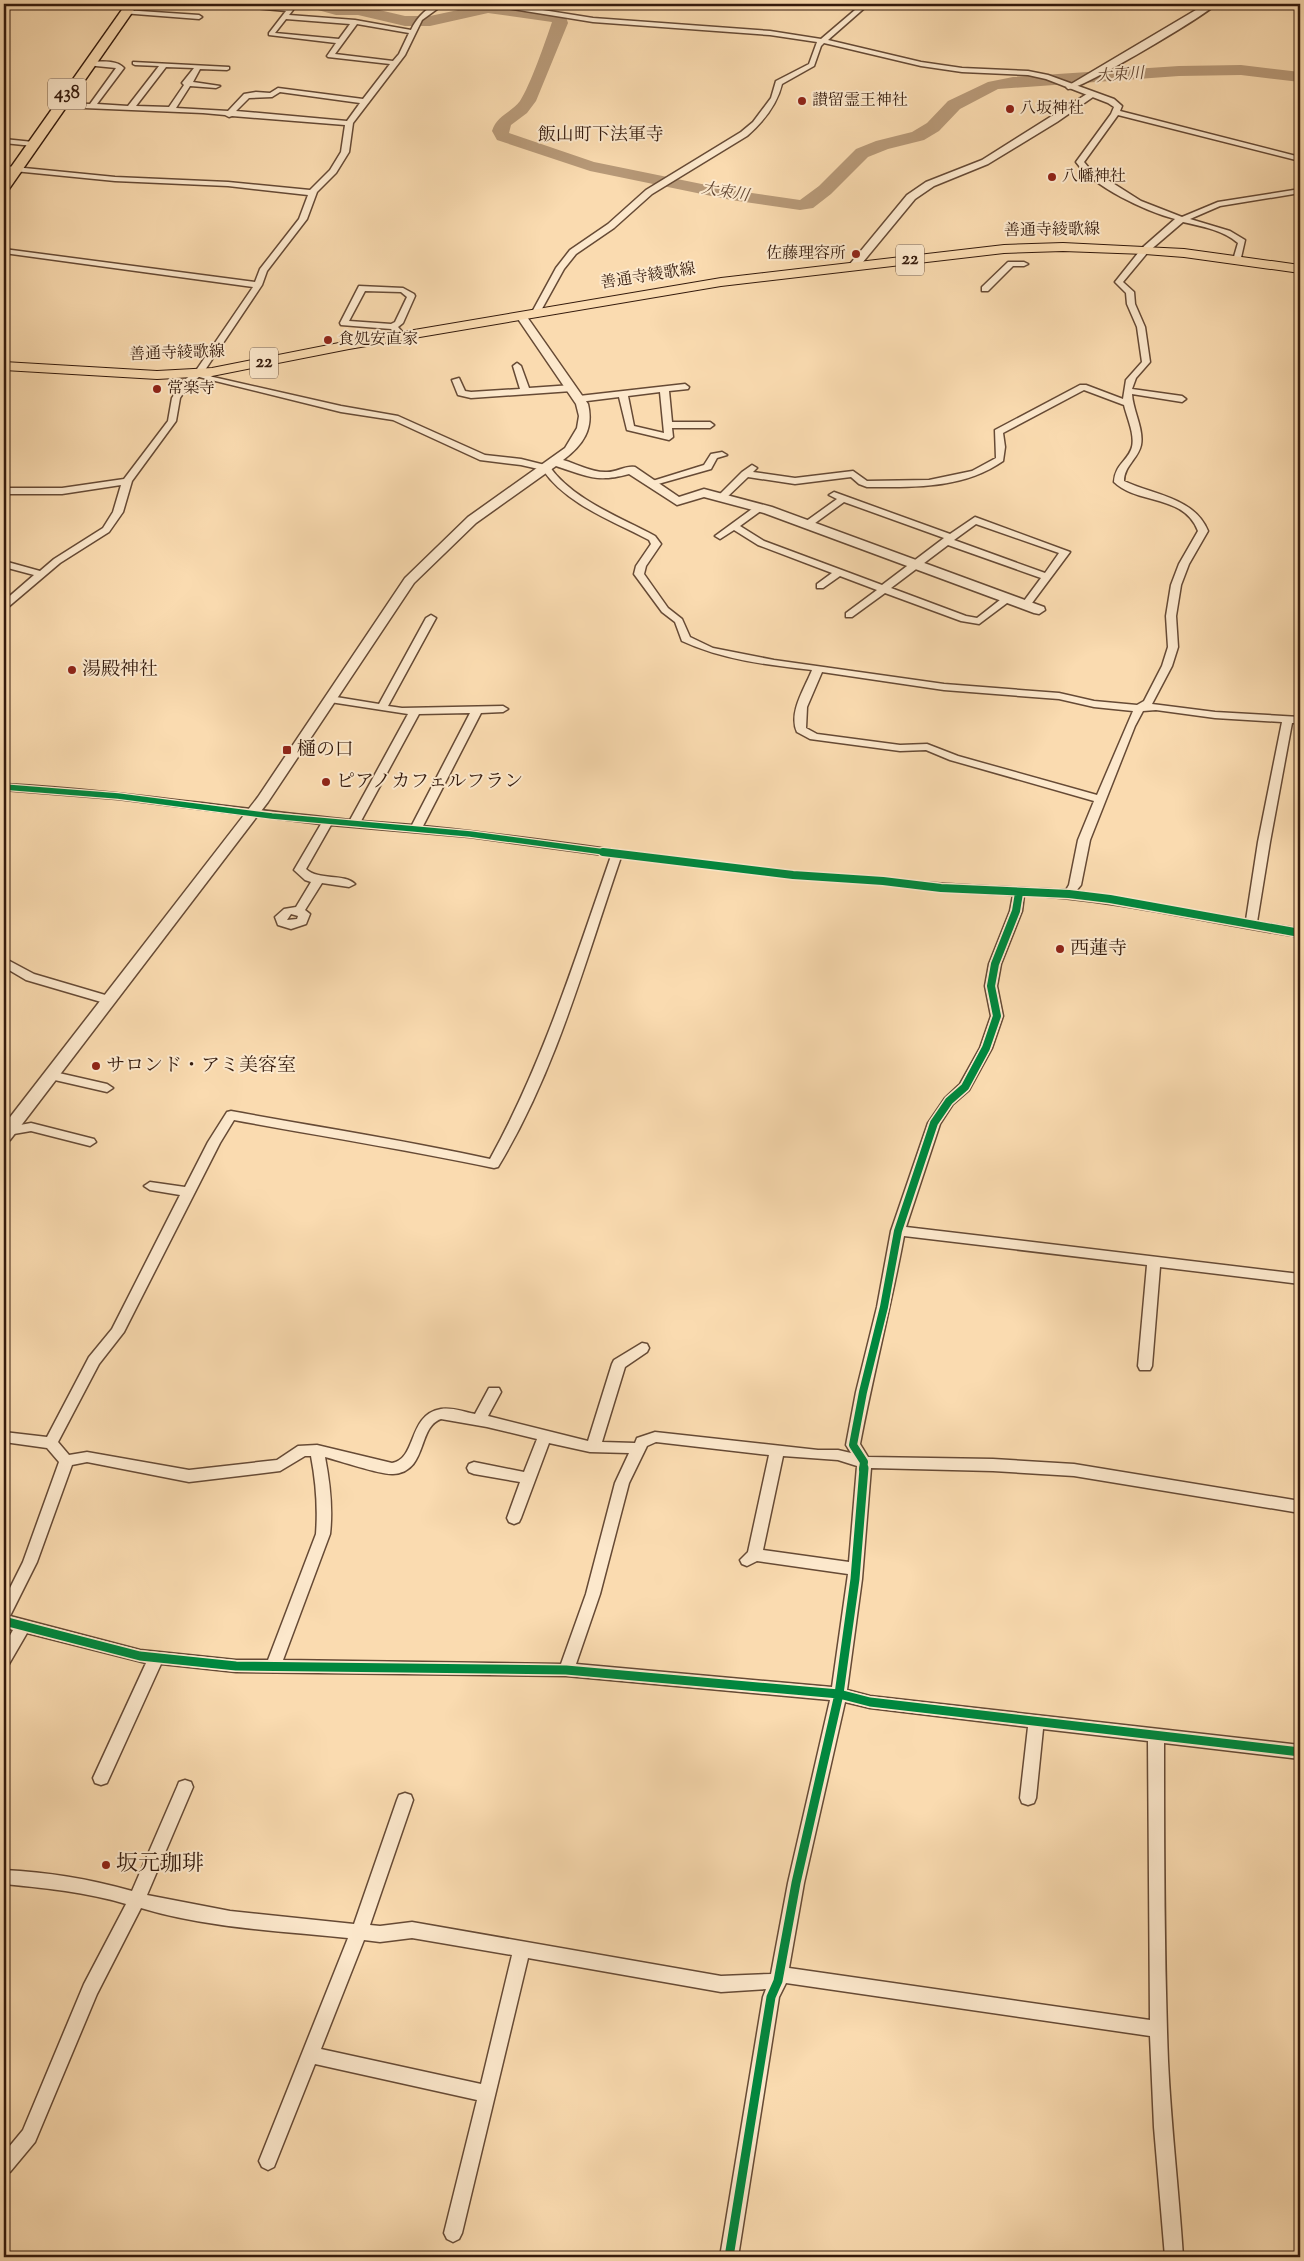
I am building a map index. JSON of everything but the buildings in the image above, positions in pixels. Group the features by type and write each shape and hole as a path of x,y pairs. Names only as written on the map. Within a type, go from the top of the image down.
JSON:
{"highway":[{"name":"438","path":"4,186 10,168 33,144 128,8"}],"main road":[{"name":"善通寺綾歌線","path":"4,366 157,375 198,374 233,369 397,332 528,315 721,282 1004,249 1063,247 1145,250 1237,260 1300,270"}],"street":[{"path":"152,4 188,6"},
{"path":"233,4 286,8 290,10 270,34 342,40"},
{"path":"4,606 57,560 106,530 118,512 127,481 172,421 176,398 187,381 198,374 258,285 263,271 303,219 313,193 333,171 345,152 349,123 402,55 418,21 441,4"},
{"path":"497,4 593,20 770,33 823,41 921,64 962,70 1028,73 1055,80 1090,95 1111,101 1118,106 1116,112 1083,155 1080,162 1086,170 1155,211 1227,232 1240,239 1242,242 1237,260"},
{"path":"6,1133 251,814 288,763 409,581 472,520 550,465 578,439 583,428 585,416 575,393 528,315 560,268 573,252 612,226 649,192 756,125 775,98 779,83 812,65 815,50 866,4"},
{"path":"1071,87 1090,78 1212,4"},
{"path":"128,8 199,17"},
{"path":"284,17 355,22 413,32"},
{"path":"355,22 330,56 396,63"},
{"path":"136,63 227,68"},
{"path":"88,64 117,65 120,68 92,106"},
{"path":"131,107 164,65"},
{"path":"172,109 186,83 198,67"},
{"path":"186,83 216,86"},
{"path":"230,114 244,96 251,94 272,95 278,90 365,101"},
{"path":"854,266 911,196 930,184 985,162 1054,120 1090,95"},
{"path":"60,105 172,109 349,123"},
{"path":"1116,112 1300,159"},
{"path":"4,140 33,144"},
{"path":"10,168 116,179 228,184 313,193"},
{"path":"1070,894 1075,885 1084,840 1095,815 1099,799 1139,708 1148,703 1167,666 1173,647 1171,616 1176,585 1184,564 1203,531 1198,518 1184,507 1119,482 1119,475 1125,462 1136,446 1136,434 1127,402 1128,386 1132,377 1146,362 1141,327 1131,304 1130,292 1119,282 1145,250 1183,219 1218,204 1300,191"},
{"path":"1004,249 1012,264"},
{"path":"4,250 137,270 258,285"},
{"path":"985,289 1012,264 1024,264"},
{"path":"973,286 995,291"},
{"path":"362,288 403,290 411,296 398,323 397,332 344,323 362,288"},
{"path":"518,366 525,391"},
{"path":"198,374 210,379 304,401 395,418 483,458 550,465 608,476 631,470 677,501 704,493 759,508 808,524 1039,610"},
{"path":"456,380 461,393 471,395 525,391 622,394 685,387"},
{"path":"721,498 748,471 795,481 853,474 864,484 923,486 972,477 989,468 1000,459 1001,447 998,432 1011,428 1046,410 1079,385 1127,402"},
{"path":"622,394 630,428 669,438 664,389"},
{"path":"1128,391 1182,399"},
{"path":"668,424 710,425"},
{"path":"651,484 708,467 714,456 722,454"},
{"path":"550,465 549,474 579,497 652,538 656,544 639,566 638,574 665,610 679,621 686,639 696,645 731,655 774,663 944,687 1059,696 1094,704 1139,708 1156,707 1215,715 1300,720"},
{"path":"4,491 62,490 127,481"},
{"path":"808,524 839,497 1046,577"},
{"path":"720,536 759,508"},
{"path":"849,615 975,520 1065,552 1026,605"},
{"path":"734,526 761,543 964,619 979,621 1008,598"},
{"path":"4,564 41,574"},
{"path":"820,586 839,572"},
{"path":"382,708 430,618"},
{"path":"818,668 801,713 799,724 800,730 814,737 900,748 926,747 954,758 1099,799"},
{"path":"330,699 382,708 415,711 503,709"},
{"path":"416,829 477,710"},
{"path":"354,823 415,711"},
{"path":"1251,926 1264,842 1288,719"},
{"path":"4,787 118,796 251,814 524,840 617,854 792,875 1019,893 1070,894 1170,908 1251,926 1300,933"},
{"path":"328,821 300,870 309,878 349,884"},
{"path":"51,1443 94,1361 117,1332 214,1142 231,1115 368,1140 396,1143 494,1164 550,1050 617,854"},
{"path":"299,911 318,880"},
{"path":"729,2257 771,1997 778,1978 796,1883 839,1694 856,1569 864,1462 854,1445 863,1392 884,1307 898,1231 934,1123 949,1101 965,1086 986,1048 997,1016 991,986 995,964 1016,911 1019,893"},
{"path":"4,962 30,977 108,1000"},
{"path":"50,1075 107,1088"},
{"path":"6,1133 32,1128 90,1142"},
{"path":"150,1186 189,1192"},
{"path":"898,1231 1300,1279"},
{"path":"1145,1366 1154,1263"},
{"path":"594,1446 619,1364 642,1348"},
{"path":"479,1420 494,1392"},
{"path":"66,1461 87,1457 189,1476 280,1465 303,1450 317,1450 400,1469 408,1463 430,1418 437,1414 479,1420 576,1445 639,1448"},
{"path":"514,1518 545,1436"},
{"path":"4,1437 51,1443 66,1461"},
{"path":"566,1670 593,1594 622,1483 642,1442 655,1437 818,1455 838,1455 864,1462 993,1465 1074,1470 1300,1507"},
{"path":"273,1666 306,1574 323,1534 325,1512 323,1482 317,1450"},
{"path":"777,1450 751,1558 856,1569"},
{"path":"4,1614 30,1562 66,1461"},
{"path":"474,1468 529,1478"},
{"path":"4,1621 140,1656 156,1658 236,1666 566,1670 839,1694 870,1702 1300,1752"},
{"path":"4,1660 23,1626"},
{"path":"101,1778 156,1658"},
{"path":"1028,1798 1036,1722"},
{"path":"1156,1735 1158,2029 1169,2215 1174,2257"},
{"path":"4,2166 29,2136 90,1990 137,1899 186,1787"},
{"path":"268,2161 359,1932 405,1800"},
{"path":"4,1877 50,1881 107,1890 158,1906 230,1918 380,1934 412,1930 721,1984 778,1978 1158,2029"},
{"path":"452,2233 522,1950"},
{"path":"310,2055 486,2094"}],"waterway":[{"name":"大束川","path":"312,4 336,10 358,10 405,21 430,21 488,8 556,18 560,20 560,23 533,92 525,106 508,118 502,126 500,131 503,136 590,166 731,195 800,205 807,204 825,190 862,153 882,145 918,136 933,127 954,105 994,85 1013,82 1179,71 1241,70 1300,77"}],"cycle path":[{"path":"4,787 118,796 272,816 470,834 793,875 883,881 941,888 1069,894 1110,899 1300,933"},
{"path":"729,2257 771,1997 778,1981 796,1883 839,1694 855,1579 864,1462 853,1445 863,1392 884,1307 898,1231 934,1123 949,1101 965,1087 986,1048 997,1016 991,986 995,964 1016,911 1019,893"},
{"path":"4,1621 140,1656 236,1666 566,1670 839,1694 870,1702 1300,1752"}],"place":[{"name":"讃留霊王神社","path":"802,101"},
{"name":"八坂神社","path":"1010,109"},
{"name":"八幡神社","path":"1052,177"},
{"name":"佐藤理容所","path":"856,254"},
{"name":"食処安直家","path":"328,340"},
{"name":"常楽寺","path":"157,389"},
{"name":"湯殿神社","path":"72,670"},
{"name":"樋の口","path":"287,750"},
{"name":"ピアノカフェルフラン","path":"326,782"},
{"name":"西蓮寺","path":"1060,949"},
{"name":"サロンド・アミ美容室","path":"96,1066"},
{"name":"坂元珈琲","path":"106,1865"}],"district":[{"name":"飯山町下法軍寺","path":"601,136"}]}
